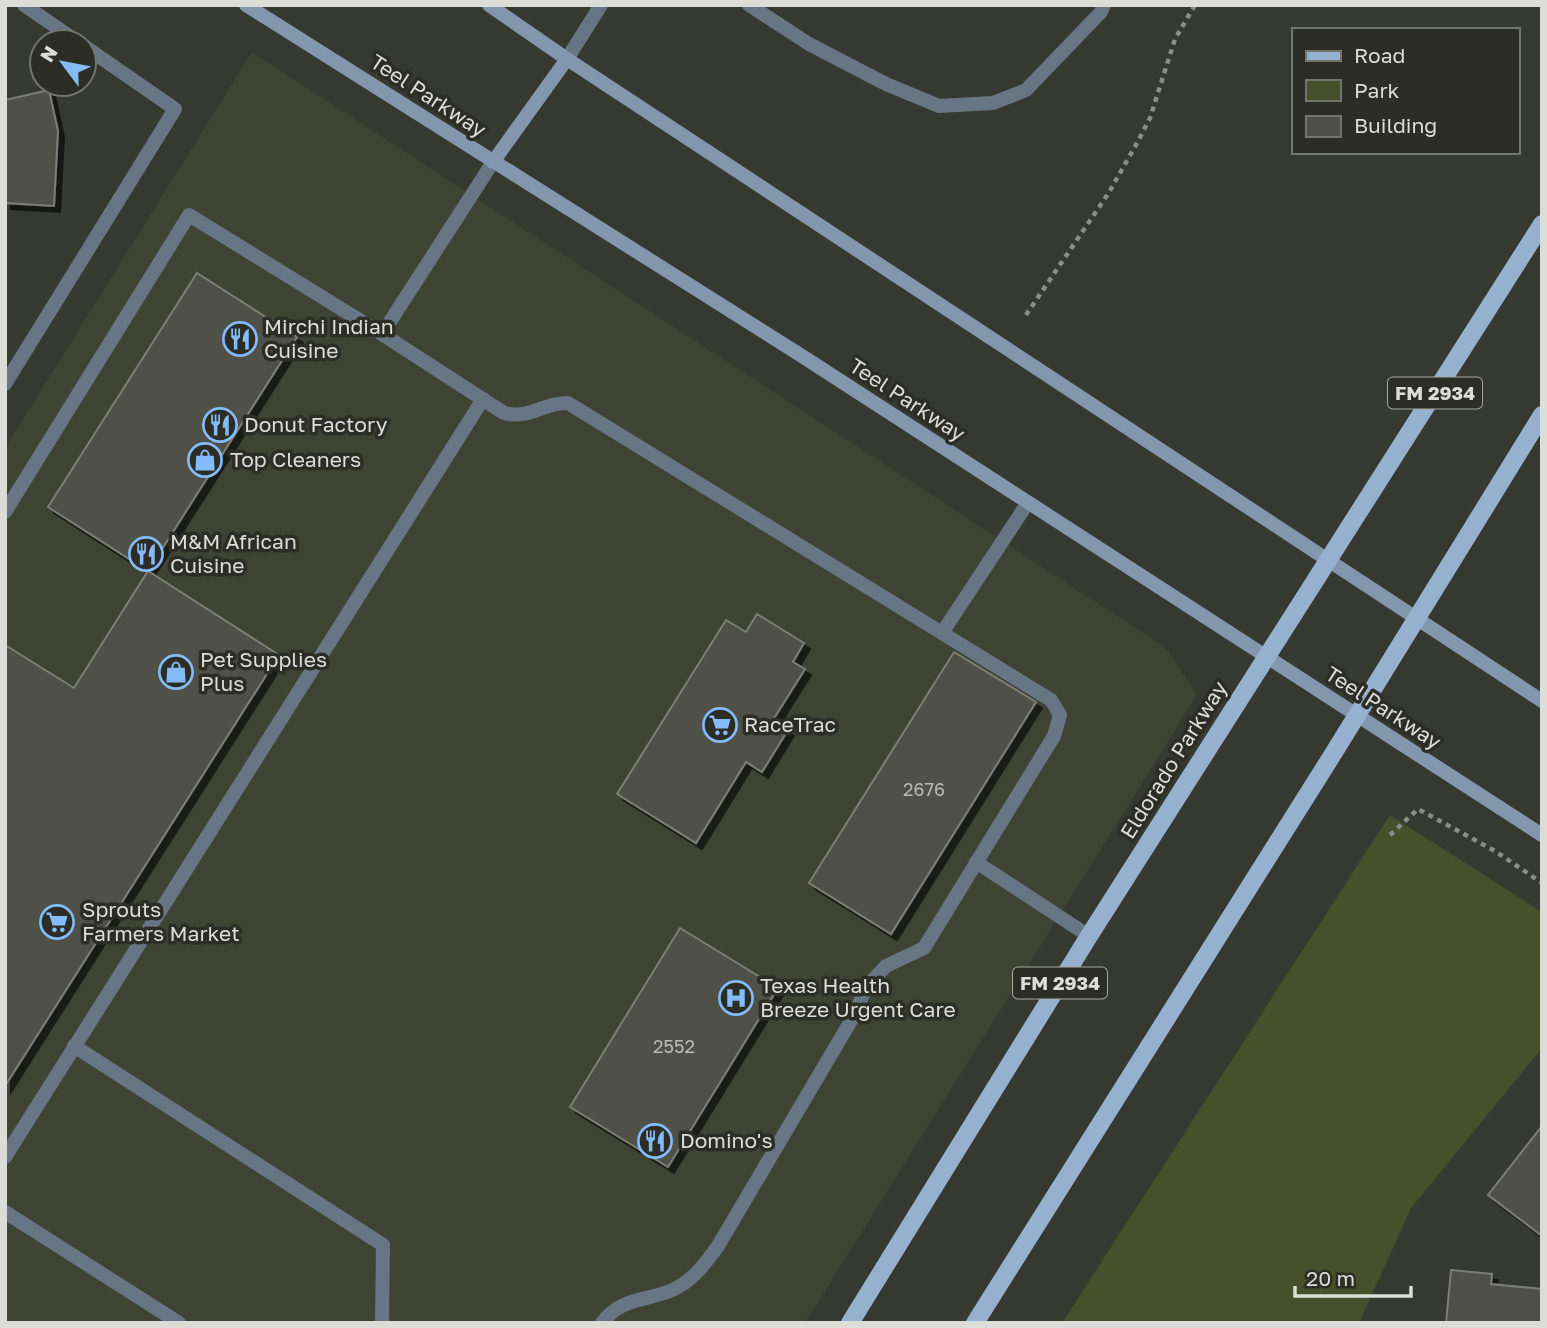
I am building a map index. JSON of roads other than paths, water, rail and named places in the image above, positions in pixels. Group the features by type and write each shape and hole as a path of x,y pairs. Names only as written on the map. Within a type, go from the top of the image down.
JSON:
{"main road":[{"name":"Teel Parkway","path":"246,5 821,369 1542,835"},
{"path":"489,5 1542,701"},
{"path":"492,162 568,59"},
{"name":"Eldorado Parkway","path":"850,1323 1089,936 1542,224"},
{"path":"975,1323 1357,716 1542,415"}],"street":[{"path":"24,5 58,28"},
{"path":"568,59 601,5"},
{"path":"749,5 809,44 886,84 939,106 993,103 1026,90 1101,12 1104,5"},
{"path":"5,384 175,109 98,56"},
{"path":"382,334 492,162"},
{"path":"5,512 189,215 504,413 529,414 560,403 568,403 1051,700 1060,715 1054,736 924,948 886,966 866,987 855,1014 706,1262 677,1288 625,1303 614,1309 602,1323"},
{"path":"5,1157 483,399"},
{"path":"942,633 1027,504"},
{"path":"976,862 1089,936"},
{"path":"74,1046 383,1245 382,1323"},
{"path":"5,1213 179,1323"}],"place":[{"name":"Mirchi Indian Cuisine","path":"240,339"},
{"name":"Donut Factory","path":"220,425"},
{"name":"Top Cleaners","path":"205,460"},
{"name":"M&M African Cuisine","path":"146,554"},
{"name":"Pet Supplies Plus","path":"176,672"},
{"name":"RaceTrac","path":"720,725"},
{"name":"Sprouts Farmers Market","path":"57,922"},
{"name":"Texas Health Breeze Urgent Care","path":"736,998"},
{"name":"Domino's","path":"655,1141"}]}
